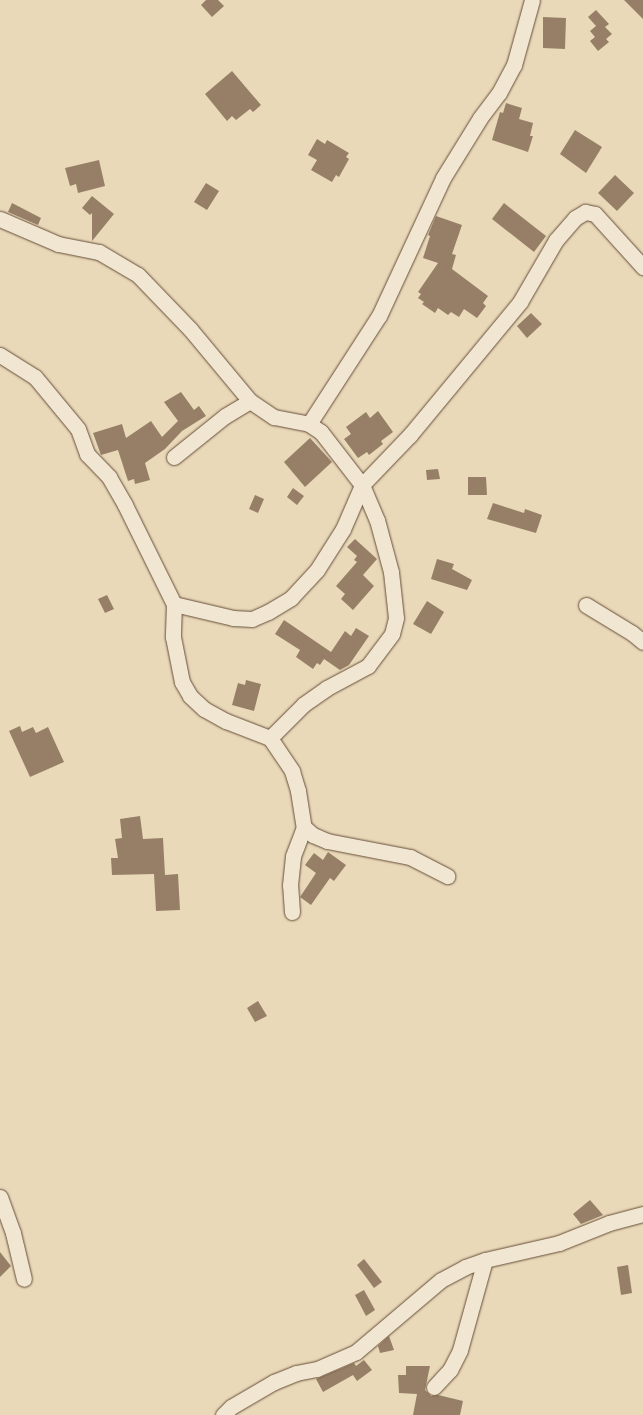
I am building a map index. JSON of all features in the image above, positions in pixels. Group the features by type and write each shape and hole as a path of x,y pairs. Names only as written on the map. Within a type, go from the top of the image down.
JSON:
{"street":[{"path":"309,424 379,316 443,178 503,86 514,64 532,0"},
{"path":"174,604 233,618 252,619 291,598 317,570 333,545 343,529 362,485 410,435 520,302 556,240 575,218 585,212 596,214 643,267"},
{"path":"0,219 58,244 99,252 138,275 190,329 250,401 274,417 309,424 321,432 362,485 378,520 391,572 396,618 392,634 368,666 327,688 303,705 270,738"},
{"path":"0,355 35,377 78,429 87,454 109,477 125,505 174,604 173,636 182,682 190,696 204,709 226,721 270,738 292,771 298,791 304,827 293,856 290,885 292,912"},
{"path":"174,457 225,416 250,401"},
{"path":"586,605 632,633 643,642"},
{"path":"304,827 313,836 327,841 410,857 447,876"},
{"path":"0,1197 13,1233 24,1279"},
{"path":"222,1415 274,1382 356,1352 441,1280 466,1267 485,1260 559,1243 609,1224 643,1214"},
{"path":"434,1387 450,1370 460,1350 485,1260"}],"building":[{"path":"206,0 218,0 224,6 212,17 201,5"},
{"path":"624,0 643,0 643,19"},
{"path":"596,10 609,24 605,27 612,34 606,39 609,42 598,51 590,41 595,37 590,31 596,26 588,17"},
{"path":"543,17 566,18 565,49 543,48"},
{"path":"232,71 261,105 253,112 250,109 236,120 232,116 227,121 205,94"},
{"path":"506,103 522,108 519,119 533,123 530,136 533,136 528,152 492,140 500,112 503,113"},
{"path":"575,130 602,147 586,173 560,154"},
{"path":"317,139 325,144 327,140 349,153 346,157 349,159 339,177 336,175 332,182 311,170 317,160 308,155"},
{"path":"99,160 105,186 78,193 76,184 70,186 65,168"},
{"path":"615,175 634,193 617,211 598,193"},
{"path":"206,183 219,191 207,210 194,202"},
{"path":"92,196 114,214 92,241 92,213 90,215 82,208"},
{"path":"12,203 41,218 38,225 8,212"},
{"path":"504,203 546,236 534,252 492,219"},
{"path":"436,216 462,225 452,254 456,255 452,269 488,296 483,303 486,306 477,318 464,309 459,317 451,312 448,315 438,308 435,313 422,304 424,302 418,298 421,294 418,292 438,263 423,258 430,236 428,235"},
{"path":"531,313 542,324 527,338 517,326"},
{"path":"181,392 194,410 199,406 206,416 182,431 165,449 145,463 150,480 135,484 134,479 128,481 118,450 101,455 93,433 122,424 126,438 151,421 162,437 178,421 164,402"},
{"path":"378,411 393,432 381,441 383,444 369,455 367,452 358,458 344,439 351,434 346,427 366,412 370,418"},
{"path":"310,438 332,462 305,487 284,462"},
{"path":"438,469 440,479 427,480 426,470"},
{"path":"468,477 486,477 487,495 468,495"},
{"path":"293,488 304,496 297,505 287,497"},
{"path":"255,495 264,499 258,513 249,509"},
{"path":"493,503 524,513 525,509 542,515 536,533 487,519"},
{"path":"355,539 377,559 363,575 374,586 353,610 341,599 345,594 336,586 357,562 354,560 357,556 347,547"},
{"path":"437,559 454,564 452,569 472,580 467,590 431,579"},
{"path":"107,595 114,609 105,613 98,599"},
{"path":"427,601 444,612 431,634 413,624"},
{"path":"284,620 331,652 345,631 351,636 356,628 369,636 349,665 340,670 324,659 320,665 317,663 313,669 296,657 300,650 275,634"},
{"path":"246,680 261,684 254,711 232,705 238,683 245,685"},
{"path":"20,726 22,732 33,727 36,733 48,727 64,762 30,777 9,731"},
{"path":"140,816 143,839 163,838 165,875 178,874 180,910 156,911 154,874 112,875 111,858 118,858 115,839 122,838 120,819"},
{"path":"328,852 346,865 334,881 330,878 311,905 300,897 316,873 305,865 314,853 323,860"},
{"path":"258,1001 267,1016 255,1022 247,1008"},
{"path":"590,1200 603,1215 581,1224 573,1214"},
{"path":"0,1252 11,1266 0,1277"},
{"path":"364,1259 382,1282 374,1288 357,1265"},
{"path":"628,1265 632,1293 621,1295 617,1267"},
{"path":"364,1290 375,1310 366,1316 355,1295"},
{"path":"389,1336 394,1350 380,1353 378,1346"},
{"path":"364,1360 372,1370 357,1381 353,1375 323,1392 316,1379 354,1363 356,1366"},
{"path":"406,1366 430,1366 425,1390 431,1396 438,1395 463,1401 460,1415 413,1415 417,1394 399,1393 398,1375 406,1375"}]}
